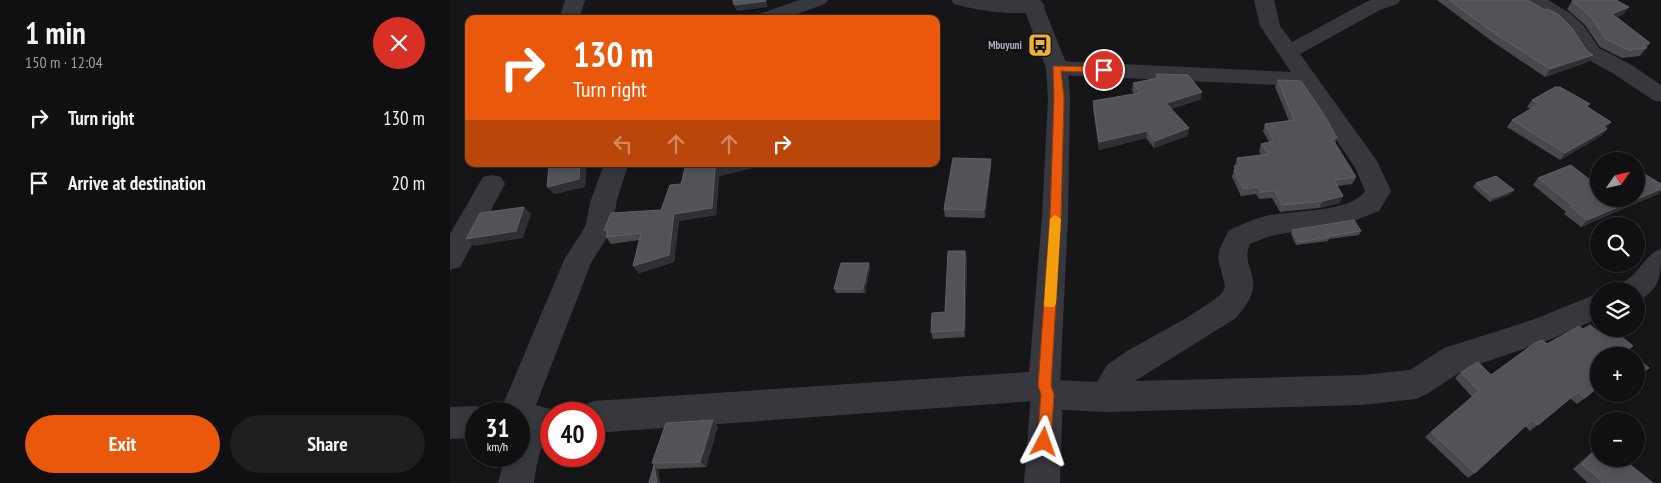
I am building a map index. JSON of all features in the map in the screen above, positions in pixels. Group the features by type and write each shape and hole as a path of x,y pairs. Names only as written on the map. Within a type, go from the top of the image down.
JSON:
{"street":[{"path":"570,15 575,0"},
{"path":"775,15 818,0"},
{"path":"961,0 997,6 1033,3 1056,68 1059,98 1055,217 1042,483"},
{"path":"1106,397 1118,375 1225,309 1235,298 1239,286 1232,258 1239,237 1266,226 1342,215 1370,204 1378,190 1368,167 1290,51 1270,26 1264,0"},
{"path":"1290,51 1373,6 1390,0"},
{"path":"1534,0 1564,17 1577,30 1591,52 1622,69 1661,96"},
{"path":"1553,11 1577,0"},
{"path":"1056,68 1308,79"},
{"path":"516,483 531,418 578,260 598,229 604,200 615,167"},
{"path":"450,259 492,184"},
{"path":"1644,282 1661,260"},
{"path":"605,415 1046,390 1106,397 1362,390 1416,384 1455,358 1538,331 1590,308"},
{"path":"450,423 465,422"}],"building":[{"path":"733,0 766,0 766,1 734,5"},
{"path":"1449,0 1528,0 1545,10 1548,9 1559,15 1572,28 1587,51 1593,55 1550,69 1497,35"},
{"path":"1616,0 1629,7 1612,14 1650,43 1642,44 1647,48 1628,50 1606,39 1591,17 1572,1"},
{"path":"1156,74 1188,75 1202,92 1166,103 1189,128 1155,141 1147,131 1099,142 1093,101 1140,93 1133,83 1158,78"},
{"path":"1278,80 1301,81 1325,116 1337,138 1332,138 1356,177 1334,180 1343,196 1323,201 1282,205 1275,191 1261,192 1258,187 1243,189 1234,170 1236,169 1234,166 1240,165 1237,158 1269,154 1261,144 1274,141 1265,124 1294,120"},
{"path":"1555,87 1560,87 1590,104 1586,106 1611,122 1603,126 1607,129 1565,153 1512,120 1539,104 1532,100"},
{"path":"953,158 991,159 984,210 944,209"},
{"path":"1571,165 1590,180 1590,208 1616,208 1590,217 1587,220 1571,207 1573,206 1538,178"},
{"path":"549,167 580,167 579,179 547,187"},
{"path":"685,167 720,167 715,168 712,208 674,214 669,255 633,266 641,233 606,237 608,231 604,230 611,213 661,210 670,185 681,184"},
{"path":"1645,174 1661,184 1661,189 1645,196"},
{"path":"1496,176 1514,190 1493,198 1476,183"},
{"path":"524,207 516,231 466,239 480,213"},
{"path":"1354,220 1361,231 1298,242 1292,230"},
{"path":"948,251 965,251 964,330 931,332 932,313 945,312"},
{"path":"841,263 869,263 863,289 834,289"},
{"path":"1590,325 1590,337 1622,337 1633,346 1590,347 1590,394 1585,398 1578,392 1538,425 1532,420 1475,473 1431,432 1479,391 1461,372 1478,362 1491,375 1535,343 1542,340 1547,344 1579,326 1583,329"},
{"path":"713,420 700,462 652,463 666,423"},
{"path":"1590,456 1590,467 1633,467 1653,483 1604,483 1582,464"},
{"path":"654,465 657,483 649,483"}],"slow traffic":[{"path":"1050,304 1055,219"}],"place":[{"name":"Mbuyuni","path":"1040,45"}],"route":[{"path":"1044,442 1047,394 1044,386 1055,217 1059,98 1056,68 1104,70"}]}
